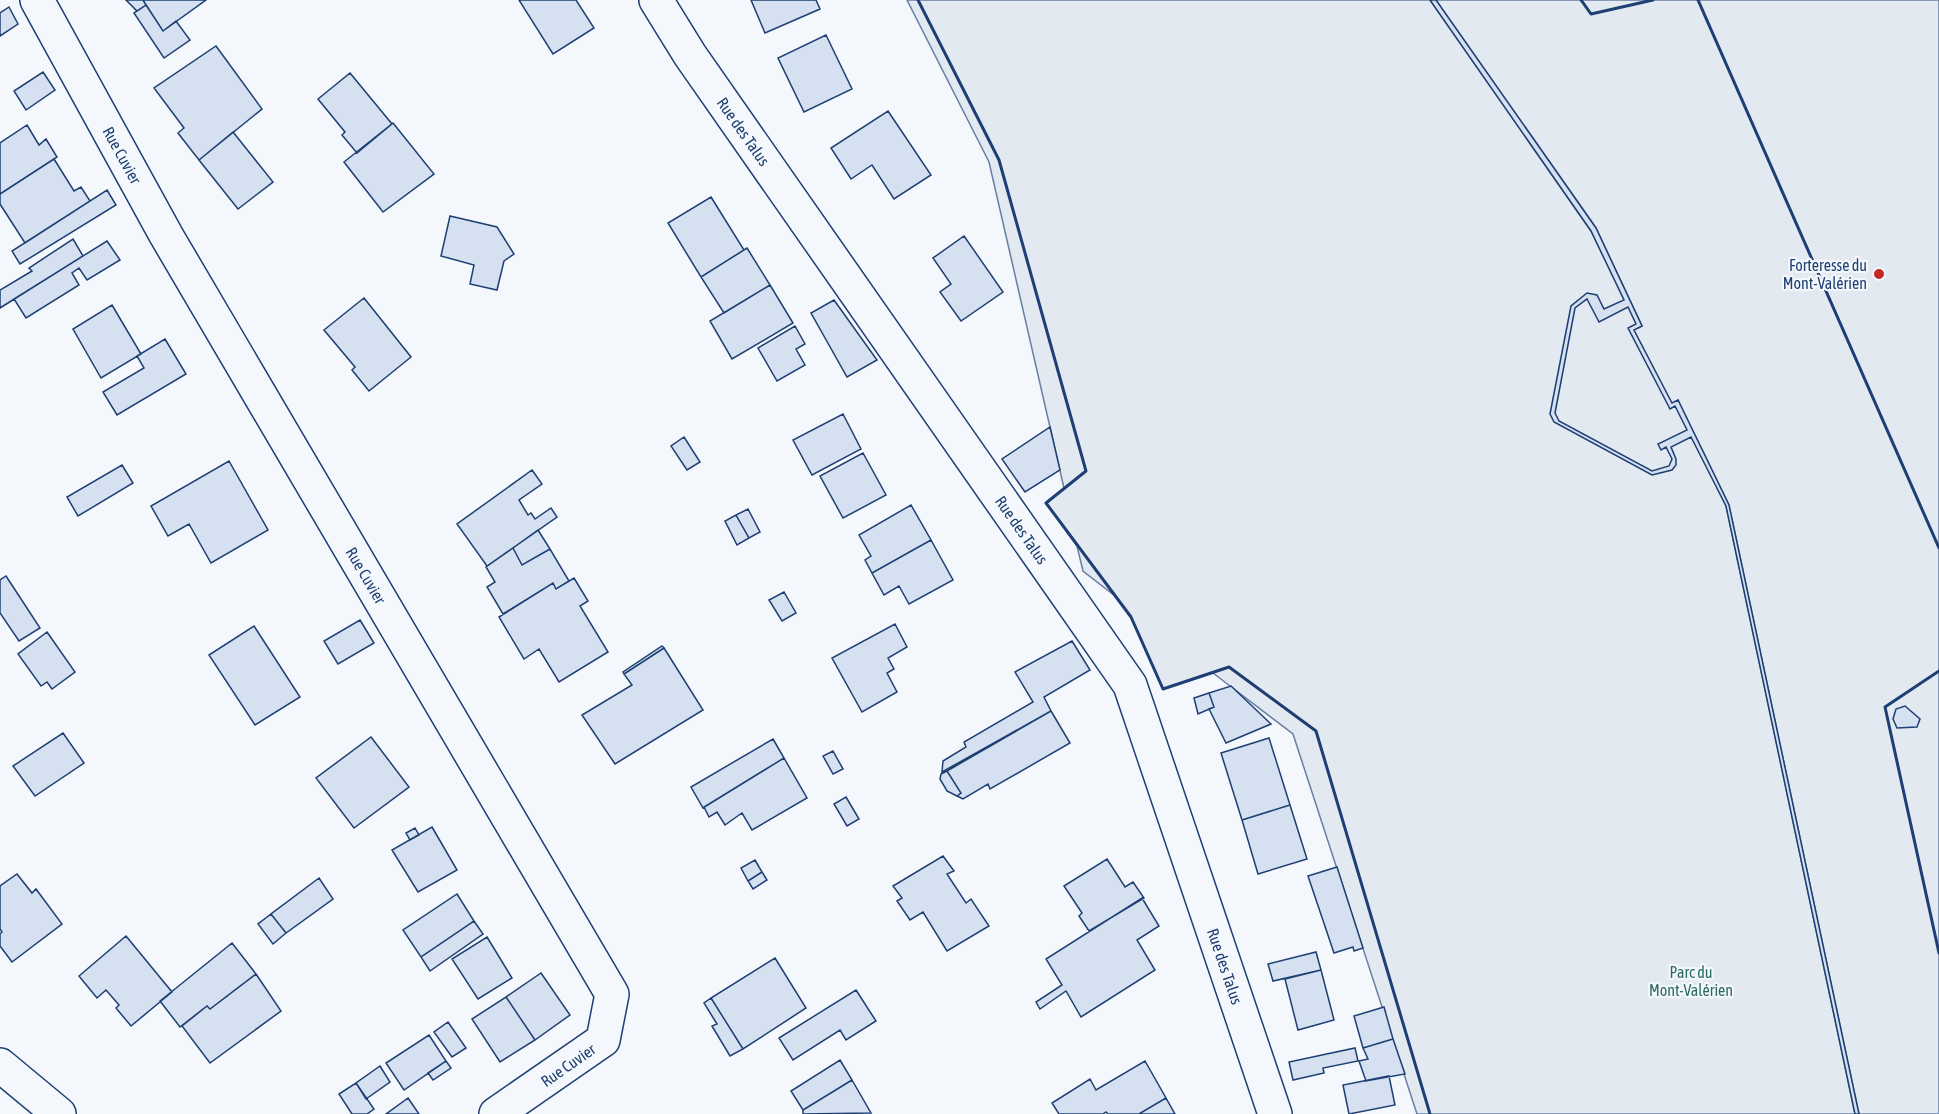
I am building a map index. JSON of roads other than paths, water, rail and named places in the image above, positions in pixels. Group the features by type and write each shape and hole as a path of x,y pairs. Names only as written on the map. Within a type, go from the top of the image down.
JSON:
{"street":[{"name":"Rue Cuvier","path":"37,0 166,235 612,994 603,1040 496,1114"},
{"name":"Rue des Talus","path":"656,0 690,55 1130,685 1275,1114"},
{"path":"0,1065 59,1114"}],"place":[{"name":"Forteresse du Mont-Valérien","path":"1879,274"}],"park label":[{"name":"Parc du Mont-Valérien","path":"1691,981"}]}
